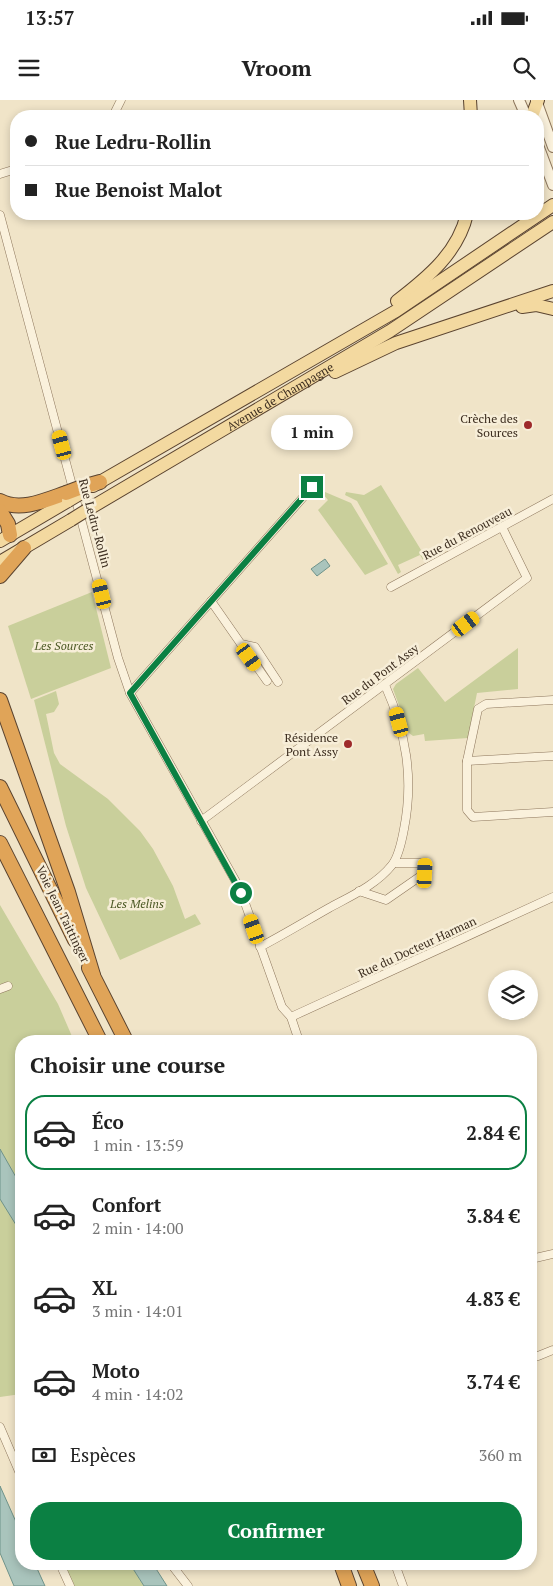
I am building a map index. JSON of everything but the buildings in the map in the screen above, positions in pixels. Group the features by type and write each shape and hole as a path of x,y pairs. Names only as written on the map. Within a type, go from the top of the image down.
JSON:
{"highway":[{"path":"0,501 35,504 67,497 100,482"},
{"path":"0,512 8,524 5,538"},
{"path":"0,576 24,548"},
{"path":"0,700 68,892 93,975"},
{"name":"Voie Jean Taittinger","path":"0,787 123,1035"},
{"name":"Voie Jean Taittinger","path":"0,843 97,1035"},
{"path":"0,857 17,880"},
{"path":"343,1570 350,1586"},
{"path":"365,1570 372,1586"}],"main road":[{"path":"322,352 397,301 430,275 452,249 465,220"},
{"name":"Avenue de Champagne","path":"100,482 322,352 396,311 530,220"},
{"name":"Avenue de Champagne","path":"5,560 390,331 553,222"},
{"path":"188,451 216,441 334,373 380,350 553,290"},
{"path":"494,310 536,305 553,309"},
{"path":"5,560 5,538 67,497"}],"street":[{"path":"544,121 553,147"},
{"path":"544,160 553,186"},
{"name":"Rue Ledru-Rollin","path":"0,215 118,658 130,693 240,889 282,1007 291,1017 297,1035"},
{"path":"130,693 314,485"},
{"name":"Rue du Renouveau","path":"392,587 553,499"},
{"name":"Rue du Pont Assy","path":"201,821 527,578 502,527"},
{"path":"211,601 267,681"},
{"path":"241,644 255,647 278,682"},
{"path":"260,948 380,878 394,863 401,842 410,782 406,747 396,711 385,685"},
{"path":"553,700 486,704 478,709 468,761 467,810 473,817 553,812"},
{"path":"468,761 553,756"},
{"path":"359,891 386,900 425,873 425,862 394,863"},
{"name":"Rue du Docteur Harman","path":"291,1017 553,898"},
{"path":"0,989 8,986"},
{"path":"537,1258 553,1254"},
{"path":"537,1356 553,1350"},
{"path":"0,1428 15,1462"},
{"path":"63,1570 70,1586"},
{"path":"176,1570 188,1586"},
{"path":"397,1570 403,1586"}],"green space":[{"path":"381,485 426,558 423,560 420,555 398,565 401,572 398,574 357,501 345,495 346,492 364,495"},
{"path":"325,492 351,503 388,564 365,575 318,510 328,500 322,493"},
{"name":"Les Sources","path":"92,592 111,668 31,699 8,626"},
{"path":"518,648 518,689 477,693 468,738 425,741 424,734 413,736 409,733 393,689 396,684 418,668 445,702"},
{"name":"Les Melins","path":"56,691 59,704 54,712 46,714 54,753 60,764 108,799 140,831 153,849 173,886 185,919 195,914 201,924 120,960 86,888 66,826 34,700"},
{"path":"0,905 58,1004 71,1035 15,1035 15,1395 0,1397"},
{"path":"67,1570 134,1570 144,1586 74,1586"}],"water":[{"path":"325,559 330,566 317,576 311,569"},
{"path":"0,1149 15,1175 15,1223 0,1199"},
{"path":"0,1486 15,1520 15,1570 38,1570 45,1586 14,1586 0,1553"},
{"path":"134,1570 157,1570 167,1586 144,1586"}],"place":[{"name":"Crèche des Sources","path":"528,425"},
{"name":"Résidence Pont Assy","path":"348,744"}],"route":[{"path":"241,893 130,693 312,487"}]}
